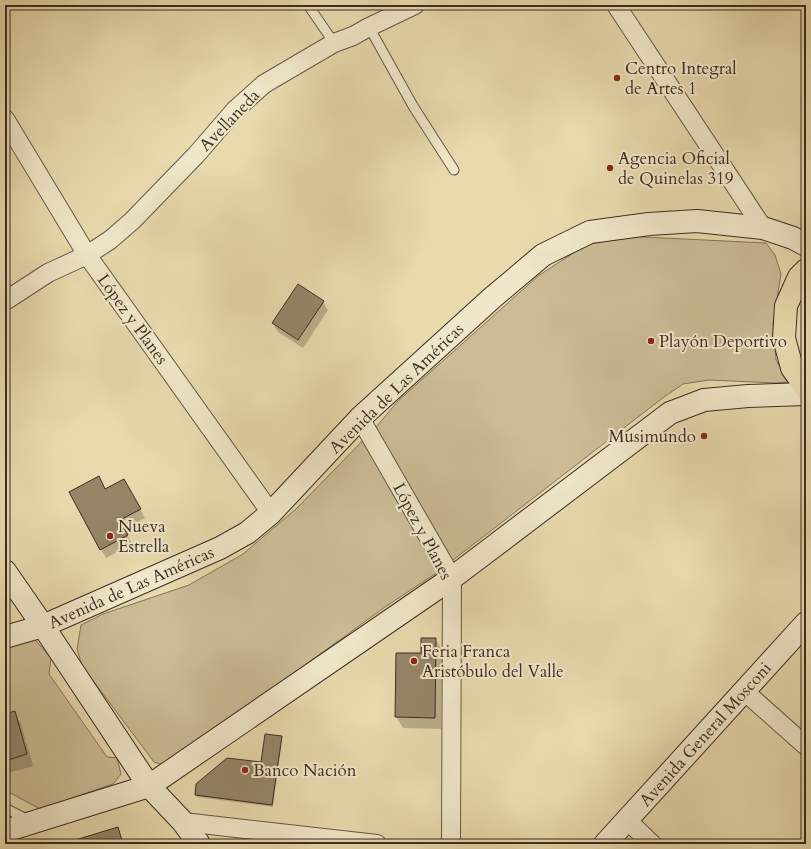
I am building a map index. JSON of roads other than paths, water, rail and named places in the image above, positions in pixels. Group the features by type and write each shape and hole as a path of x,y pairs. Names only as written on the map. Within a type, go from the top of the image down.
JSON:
{"main road":[{"name":"Avenida de Las Américas","path":"5,636 43,626 220,548 247,533 271,513 360,418 492,298 543,256 590,232 649,224 697,221 763,228 793,238 806,245"},
{"path":"806,270 799,277 786,306 784,338 792,368 806,388"},
{"path":"5,831 149,786 452,578 670,413 704,400 748,396 806,394"},
{"path":"5,571 149,786 183,822 199,844"},
{"name":"Avenida General Mosconi","path":"605,844 806,623"}],"street":[{"name":"Avellaneda","path":"5,301 48,273 87,255 110,240 132,221 196,155 235,110 264,84 334,43 352,36 415,5"},
{"path":"616,5 763,228"},
{"name":"López y Planes","path":"5,119 87,255 271,513"},
{"name":"López y Planes","path":"360,418 452,578 451,844"},
{"path":"744,691 806,746"},
{"path":"627,820 652,844"},
{"path":"183,822 377,844"}],"lane":[{"path":"308,5 334,43"},
{"path":"369,27 413,106 454,170"},
{"path":"5,808 33,822"}],"place":[{"name":"Centro Integral de Artes 1","path":"617,78"},
{"name":"Agencia Oficial de Quinelas 319","path":"610,168"},
{"name":"Playón Deportivo","path":"651,341"},
{"name":"Musimundo","path":"704,436"},
{"name":"Nueva Estrella","path":"110,536"},
{"name":"Feria Franca Aristóbulo del Valle","path":"414,661"},
{"name":"Banco Nación","path":"245,770"}]}
